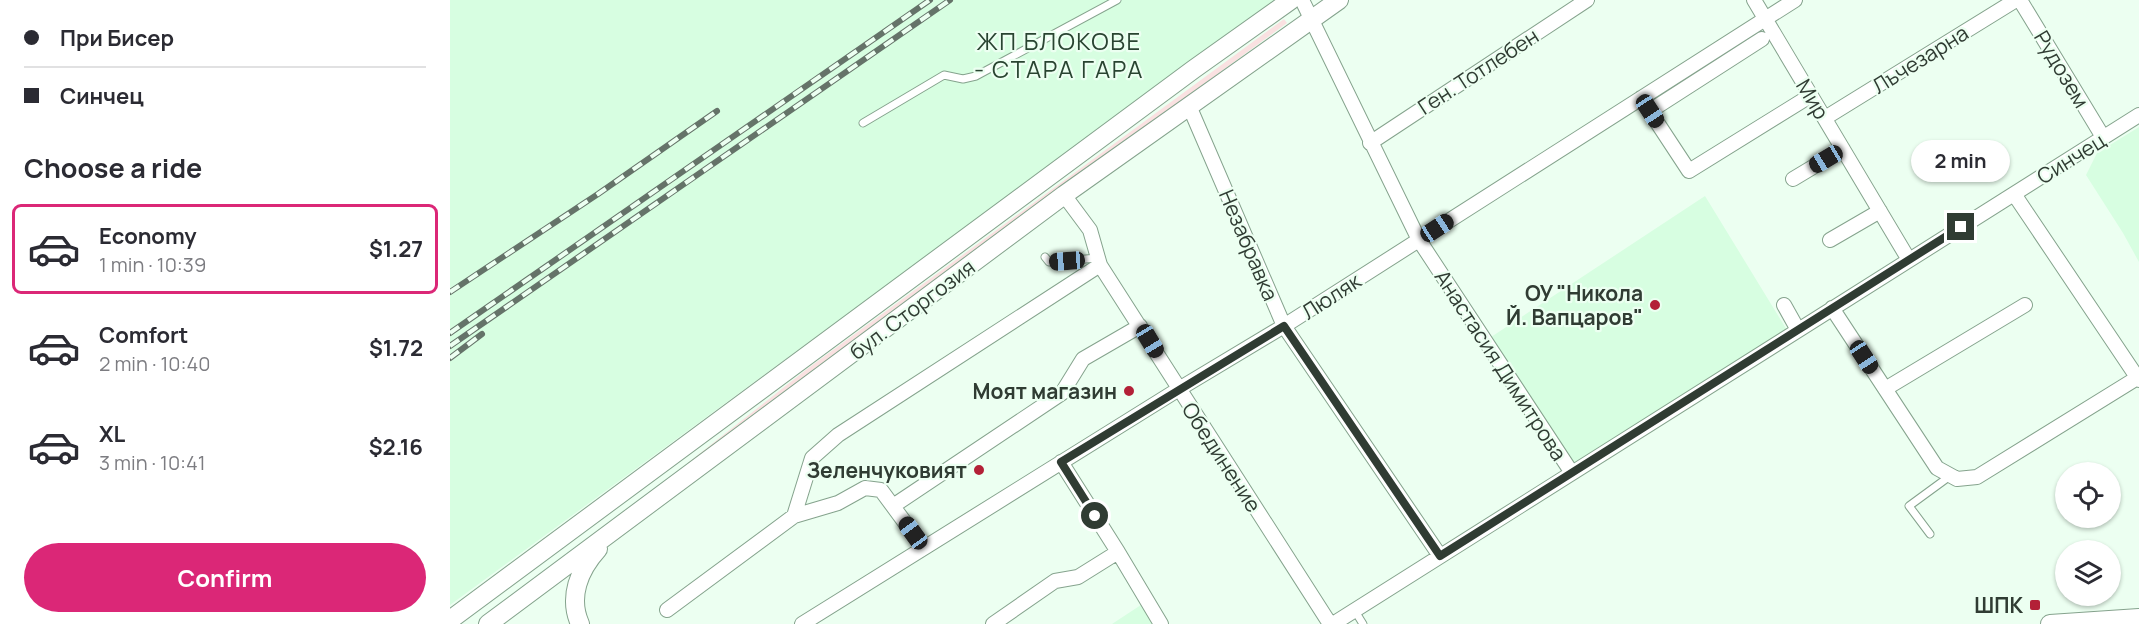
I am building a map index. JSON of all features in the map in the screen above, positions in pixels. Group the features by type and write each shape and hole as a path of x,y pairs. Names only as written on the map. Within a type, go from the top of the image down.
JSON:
{"main road":[{"name":"бул. Сторгозия","path":"450,620 1194,69 1291,0"},
{"name":"бул. Сторгозия","path":"495,623 1064,195 1190,108 1339,0"},
{"path":"580,624 574,603 580,576 594,554 628,521"},
{"path":"477,599 495,623"},
{"path":"2050,624 2139,618"}],"street":[{"name":"Анастасия Димитрова","path":"1302,0 1419,240 1572,473"},
{"name":"Ген. Тотлебен","path":"1370,143 1587,0"},
{"name":"Мир","path":"1754,0 1909,260"},
{"name":"Люляк","path":"802,624 923,547 1284,326 1795,0"},
{"name":"Лъчезарна","path":"1825,118 2016,0"},
{"name":"Рудозем","path":"2020,0 2103,137"},
{"path":"1650,111 1762,39"},
{"path":"1641,98 1689,171 1810,96"},
{"name":"Незабравка","path":"1190,108 1284,326 1440,556"},
{"name":"Синчец","path":"1332,624 2139,115"},
{"path":"1793,179 1843,149"},
{"path":"1832,308 1937,468 1957,479 1977,477 2138,379 2014,194"},
{"name":"Обединение","path":"1064,195 1090,230 1099,262 1332,624"},
{"path":"1830,240 1880,211"},
{"path":"794,516 812,458 838,435 1099,262"},
{"path":"1784,305 1798,330"},
{"path":"1885,389 2025,305"},
{"path":"893,506 1062,393 1083,359 1140,326"},
{"path":"1061,462 1161,624"},
{"path":"668,610 794,516 838,502 865,488 881,490 923,547"},
{"path":"993,624 1055,581 1078,578 1118,552"}],"lane":[{"path":"863,123 944,75 963,79 976,76 1117,0"},
{"path":"1045,257 1049,262 1099,262"},
{"path":"1930,534 1909,506 1950,476"},
{"path":"1355,610 1363,624"}],"shaded area":[{"path":"450,0 1290,0 1094,133 450,605"},
{"path":"1284,19 1287,23 919,293 662,486 807,369"},
{"path":"2139,127 2139,262 2086,175 2097,153"},
{"name":"ОУ \"Никола Й. Вапцаров\"","path":"1705,196 1790,335 1572,473 1485,341"},
{"path":"1147,601 1161,624 1112,624"}],"railway":[{"path":"450,333 930,0"},
{"path":"450,346 950,0"},
{"path":"450,292 598,194 717,111"},
{"path":"450,358 482,334"}],"place":[{"name":"ОУ \"Никола Й. Вапцаров\"","path":"1655,305"},
{"name":"Моят магазин","path":"1129,391"},
{"name":"Зеленчуковият","path":"979,470"},
{"name":"ШПК","path":"2035,605"}],"district":[{"name":"ЖП БЛОКОВЕ - СТАРА ГАРА","path":"1059,54"}],"route":[{"path":"1095,516 1061,462 1284,326 1440,556 1961,227"}]}
